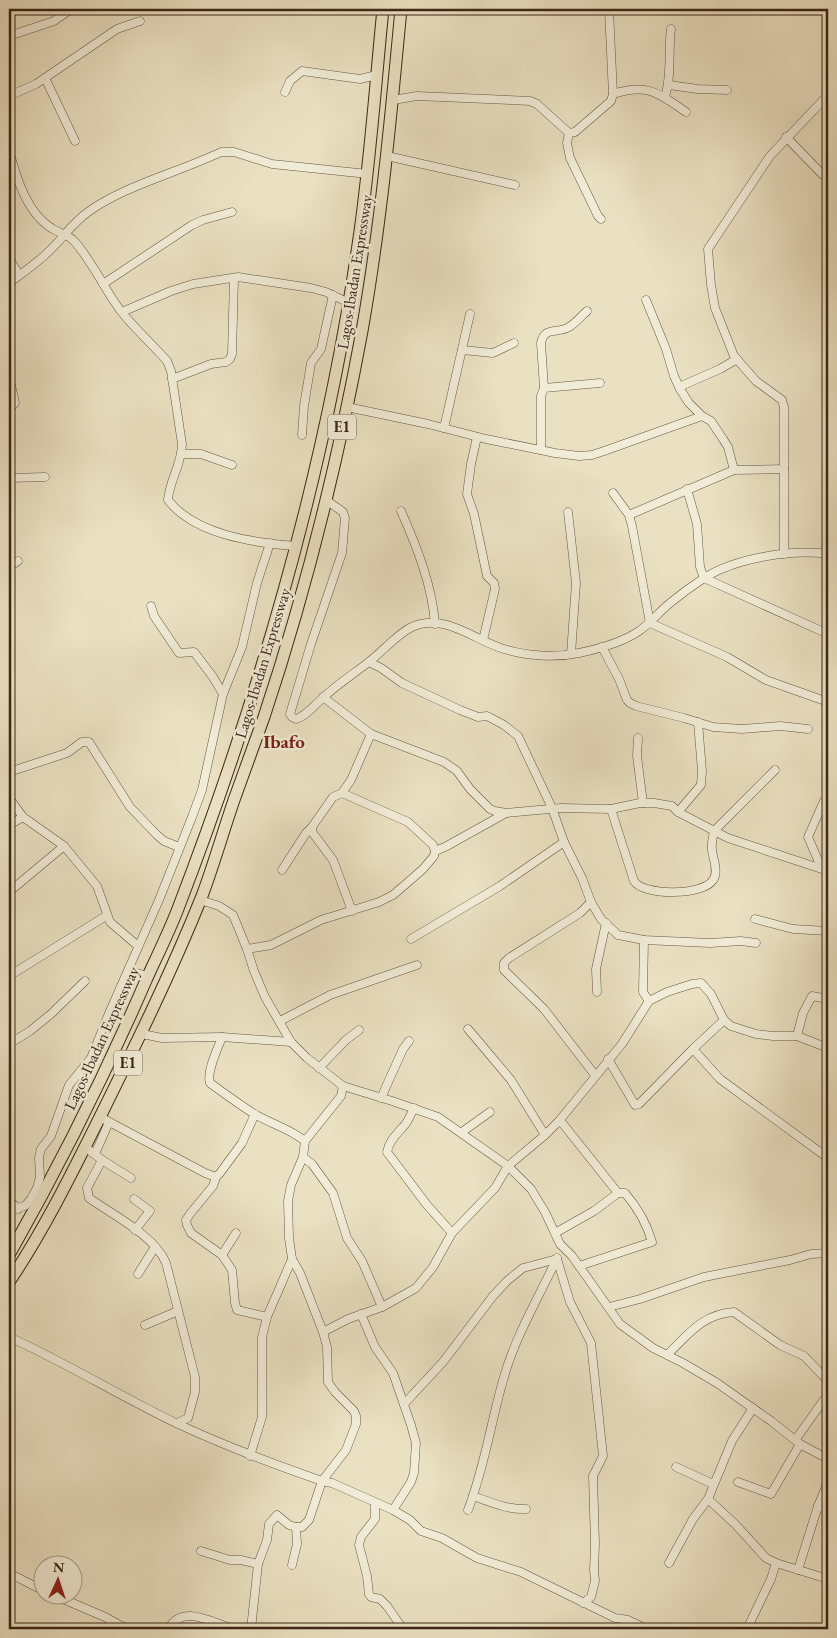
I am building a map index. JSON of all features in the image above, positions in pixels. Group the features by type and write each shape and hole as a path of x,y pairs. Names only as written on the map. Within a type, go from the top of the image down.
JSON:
{"highway":[{"name":"Lagos-Ibadan Expressway","path":"9,1255 44,1193 76,1130 126,1026 178,908 236,747 271,641 323,435 349,303 368,174 383,9"},
{"name":"Lagos-Ibadan Expressway","path":"9,1282 86,1147 104,1120 200,900 263,719 293,622 326,500 347,407 362,328 387,156 401,9"}],"street":[{"path":"9,36 54,21 71,9"},
{"path":"825,9 828,19"},
{"path":"569,134 575,132 610,101 613,94 609,10"},
{"path":"9,96 46,78 116,29 140,21"},
{"path":"665,97 669,85 669,41 671,29"},
{"path":"285,92 290,81 302,71 360,79 377,75"},
{"path":"46,78 75,141"},
{"path":"669,85 727,90"},
{"path":"613,94 638,88 665,97 686,112"},
{"path":"784,554 784,407 782,400 756,381 737,359 715,308 708,249 770,156 828,95"},
{"path":"393,100 417,96 433,96 530,101 537,104 569,134"},
{"path":"569,134 567,143 570,158 601,220"},
{"path":"786,137 823,175"},
{"path":"9,150 24,196 38,216 53,229 66,234 74,240 122,312 167,361 172,379 182,454 169,491 168,500 173,507 191,521 212,531 270,543 296,546"},
{"path":"9,283 44,257 66,234 70,226 110,198 221,152 234,152 272,164 368,174"},
{"path":"387,156 515,185"},
{"path":"103,284 192,225 232,212"},
{"path":"9,258 19,274"},
{"path":"122,312 171,291 193,284 234,278 256,279 311,288 333,295 349,303"},
{"path":"172,379 211,364 226,362 230,359 232,354 234,278"},
{"path":"302,435 304,406 311,363 321,349 333,295"},
{"path":"646,300 679,387 689,403 702,416 711,421 723,439 728,447 734,470"},
{"path":"541,450 541,396 544,388 542,336 545,333 568,328 587,311"},
{"path":"444,428 470,314"},
{"path":"462,350 493,354 514,344"},
{"path":"679,387 720,369 737,359"},
{"path":"9,376 16,403 9,409"},
{"path":"544,388 600,382"},
{"path":"347,407 477,437 579,456 592,455 702,416"},
{"path":"477,437 471,464 468,494 487,576 494,583 495,589 483,640"},
{"path":"182,454 201,454 232,465"},
{"path":"629,515 734,470 784,469"},
{"path":"9,478 45,477"},
{"path":"687,489 697,524 700,567 704,578 828,634"},
{"path":"613,493 629,515 636,541 650,623"},
{"path":"326,500 343,512 345,518 342,553 290,714 296,719 302,718 323,697 412,626 421,623 456,628 503,649 522,653 571,654 602,647 626,638 650,623 669,604 704,578 721,569 784,554 828,554"},
{"path":"401,512 428,582 435,624"},
{"path":"568,512 576,583 571,654"},
{"path":"9,1210 25,1206 37,1188 40,1177 39,1157 41,1149 51,1136 69,1085 91,1058 138,946 160,900 202,790 223,694 242,647 257,583 270,543"},
{"path":"9,566 18,561"},
{"path":"151,606 154,616 179,653 194,652 223,694"},
{"path":"650,623 727,657 766,680 828,702"},
{"path":"602,647 630,704 713,727 729,729 780,726 808,729"},
{"path":"369,662 402,683 471,714 487,716 518,736 552,808 564,842 591,902 606,923 618,935 644,940 741,941 756,943"},
{"path":"323,697 371,734 444,762 457,771 470,789 490,809 506,813 552,808 611,809 644,803 672,806 678,812 728,838 825,869"},
{"path":"678,812 702,784 698,722"},
{"path":"282,870 306,833 333,797 342,793 351,780 371,734"},
{"path":"638,738 637,756 644,803"},
{"path":"9,772 67,753 86,741 89,742 130,807 164,841 179,847"},
{"path":"611,809 637,886 672,892 686,891 710,884 715,876 712,841 714,831 775,770"},
{"path":"247,949 271,945 321,920 372,904 393,895 423,869 434,856 435,850 433,845 408,822 342,793"},
{"path":"9,798 23,817 64,846 97,886 101,894 106,916 116,929 138,946"},
{"path":"824,801 808,837 818,860 825,869"},
{"path":"435,850 445,847 506,813"},
{"path":"9,825 23,817"},
{"path":"312,827 312,832 333,860 352,910"},
{"path":"411,939 500,886 564,842"},
{"path":"9,892 64,846"},
{"path":"200,900 219,906 233,915 265,997 291,1042 319,1068 343,1086 438,1117 508,1166 538,1199 562,1247 572,1256 610,1307 620,1324 653,1348 717,1383 798,1442 828,1459"},
{"path":"591,902 580,913 509,958 504,963 504,970 544,1009 595,1075"},
{"path":"9,976 106,916"},
{"path":"755,919 793,929 828,931"},
{"path":"597,992 596,969 606,923"},
{"path":"644,940 643,992 649,1001"},
{"path":"280,1021 330,995 417,965"},
{"path":"129,971 148,976"},
{"path":"9,1044 30,1031 51,1014 85,981"},
{"path":"323,1332 361,1314 382,1307 416,1288 433,1267 452,1233 495,1188 508,1166 545,1135 572,1107 595,1075 622,1044 649,1001 667,992 701,983 711,994 724,1020 731,1026 756,1034 796,1036 828,1048"},
{"path":"796,1036 803,1013 812,996 828,999"},
{"path":"608,1059 635,1105 639,1104 724,1020"},
{"path":"468,1029 511,1080 545,1135"},
{"path":"319,1068 346,1040 359,1030"},
{"path":"142,1034 162,1038 222,1037 291,1042"},
{"path":"222,1037 208,1078 210,1083 255,1114 293,1132 305,1141"},
{"path":"381,1098 403,1049 409,1041"},
{"path":"693,1049 720,1078 828,1158"},
{"path":"251,1629 258,1564 267,1540 269,1524 277,1515 289,1525 296,1527 302,1527 309,1520 322,1481 346,1450 356,1424 354,1411 328,1382 326,1346 323,1332 300,1273 292,1259 289,1238 288,1201 290,1185 303,1158 305,1141 341,1096 343,1086"},
{"path":"414,1108 405,1125 393,1137 387,1152 427,1205 452,1233"},
{"path":"462,1132 490,1112"},
{"path":"255,1114 242,1143 216,1177 213,1186 190,1214 186,1220 186,1225 191,1233 222,1255 232,1270 234,1303 237,1310 267,1317"},
{"path":"95,1154 104,1120 216,1177"},
{"path":"559,1121 618,1193"},
{"path":"86,1147 102,1160 131,1178"},
{"path":"303,1158 312,1164 333,1193 347,1238 362,1261 382,1307"},
{"path":"102,1160 87,1188 88,1198 155,1246 162,1254 166,1264 195,1377 195,1392 188,1418 177,1423"},
{"path":"555,1232 594,1211 618,1193 625,1193 634,1204 648,1229 652,1242 579,1266"},
{"path":"134,1199 150,1211 135,1230"},
{"path":"9,1200 18,1209"},
{"path":"222,1255 236,1233"},
{"path":"138,1274 155,1246"},
{"path":"468,1510 484,1461 504,1376 521,1332 562,1247"},
{"path":"610,1307 640,1300 704,1277 812,1254 828,1253"},
{"path":"250,1456 262,1417 261,1348 267,1317 292,1259"},
{"path":"404,1404 444,1362 493,1296 507,1281 523,1268 557,1259"},
{"path":"557,1259 570,1302 591,1343 603,1456 593,1476 595,1581 591,1597 583,1603"},
{"path":"144,1326 178,1311"},
{"path":"667,1355 707,1318 734,1312 780,1345 804,1356 828,1381"},
{"path":"361,1314 376,1347 393,1373 416,1443 416,1461 411,1482 393,1510"},
{"path":"9,1337 177,1423 250,1456 332,1483 393,1510 410,1520 421,1531 442,1538 477,1558 521,1572 615,1618 628,1620 647,1629"},
{"path":"738,1482 771,1494 798,1442 828,1394"},
{"path":"669,1563 693,1519 708,1499 712,1484 732,1441 753,1408"},
{"path":"676,1467 712,1484"},
{"path":"798,1570 818,1506 828,1482"},
{"path":"474,1496 502,1506 518,1510 526,1509"},
{"path":"708,1499 766,1558 776,1563 828,1578"},
{"path":"375,1503 375,1518 361,1537 359,1545 367,1576 369,1594 371,1597 380,1599 387,1606 403,1629"},
{"path":"818,1506 828,1510"},
{"path":"292,1565 297,1544 296,1527"},
{"path":"201,1551 230,1560 241,1560 258,1564"},
{"path":"747,1629 772,1579 776,1563"},
{"path":"9,1573 32,1585"},
{"path":"79,1606 127,1629"},
{"path":"168,1629 180,1617 187,1615 196,1616 234,1629"},
{"path":"627,1629 628,1620"},
{"path":"291,1629 370,1629"}],"district":[{"name":"Ibafo","path":"284,741"}]}
